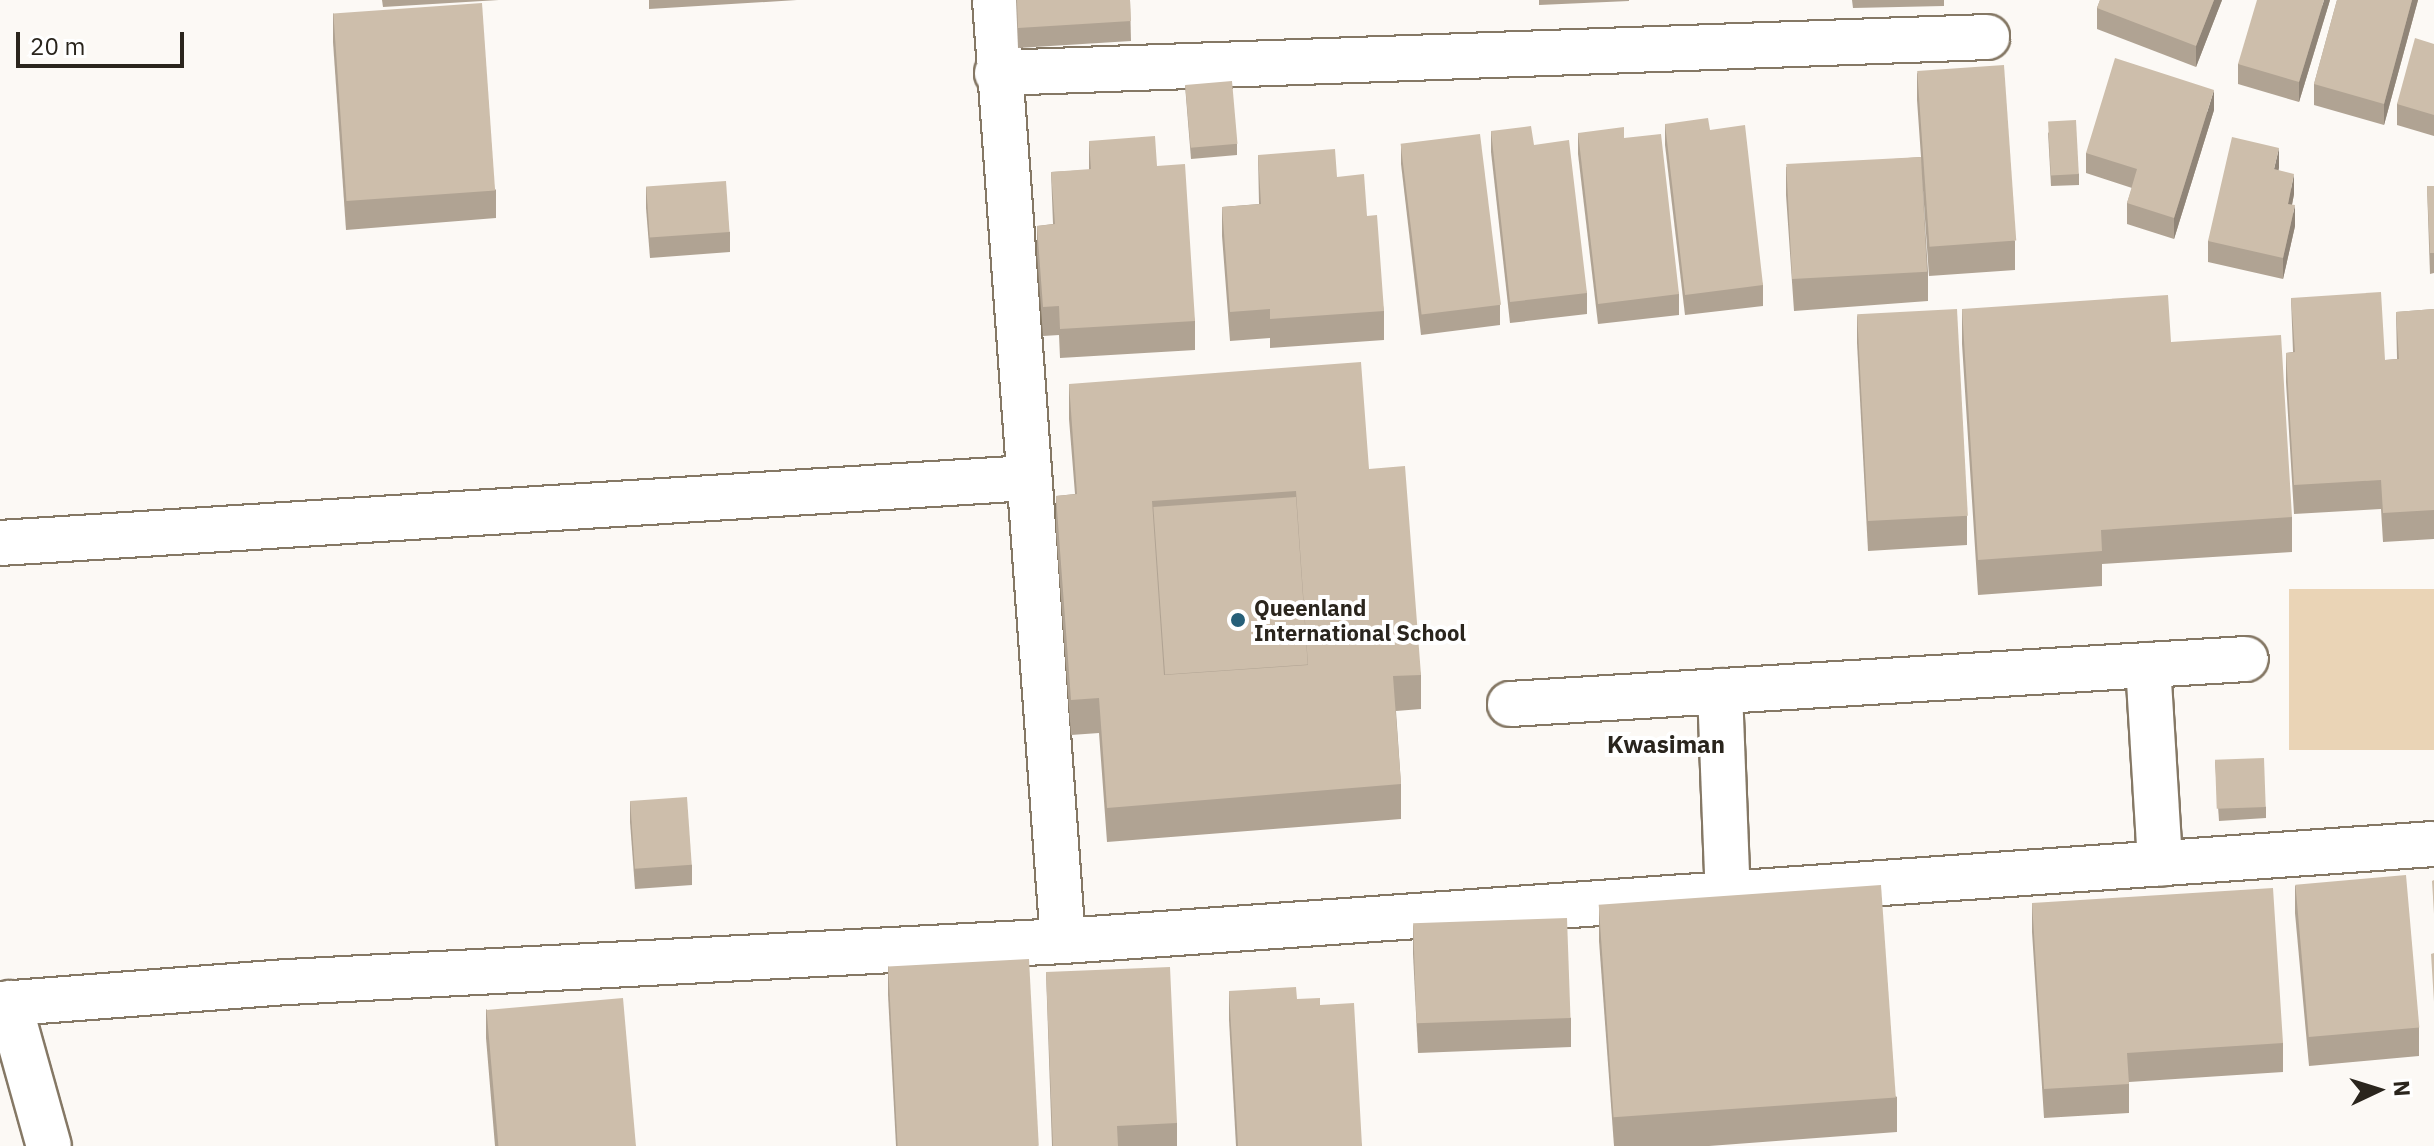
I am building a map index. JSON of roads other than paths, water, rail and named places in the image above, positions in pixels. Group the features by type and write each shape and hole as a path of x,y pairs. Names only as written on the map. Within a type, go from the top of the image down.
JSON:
{"street":[{"path":"995,0 997,73 1063,941"},
{"path":"997,73 1987,37"},
{"path":"0,543 1027,478"},
{"path":"1510,704 2246,659"},
{"path":"2148,665 2160,864"},
{"path":"1720,691 1728,895"},
{"path":"49,1146 4,1004 288,982 1063,941 2434,844"}],"place":[{"name":"Queenland International School","path":"1238,620"}],"district":[{"name":"Kwasiman","path":"1666,745"}]}
